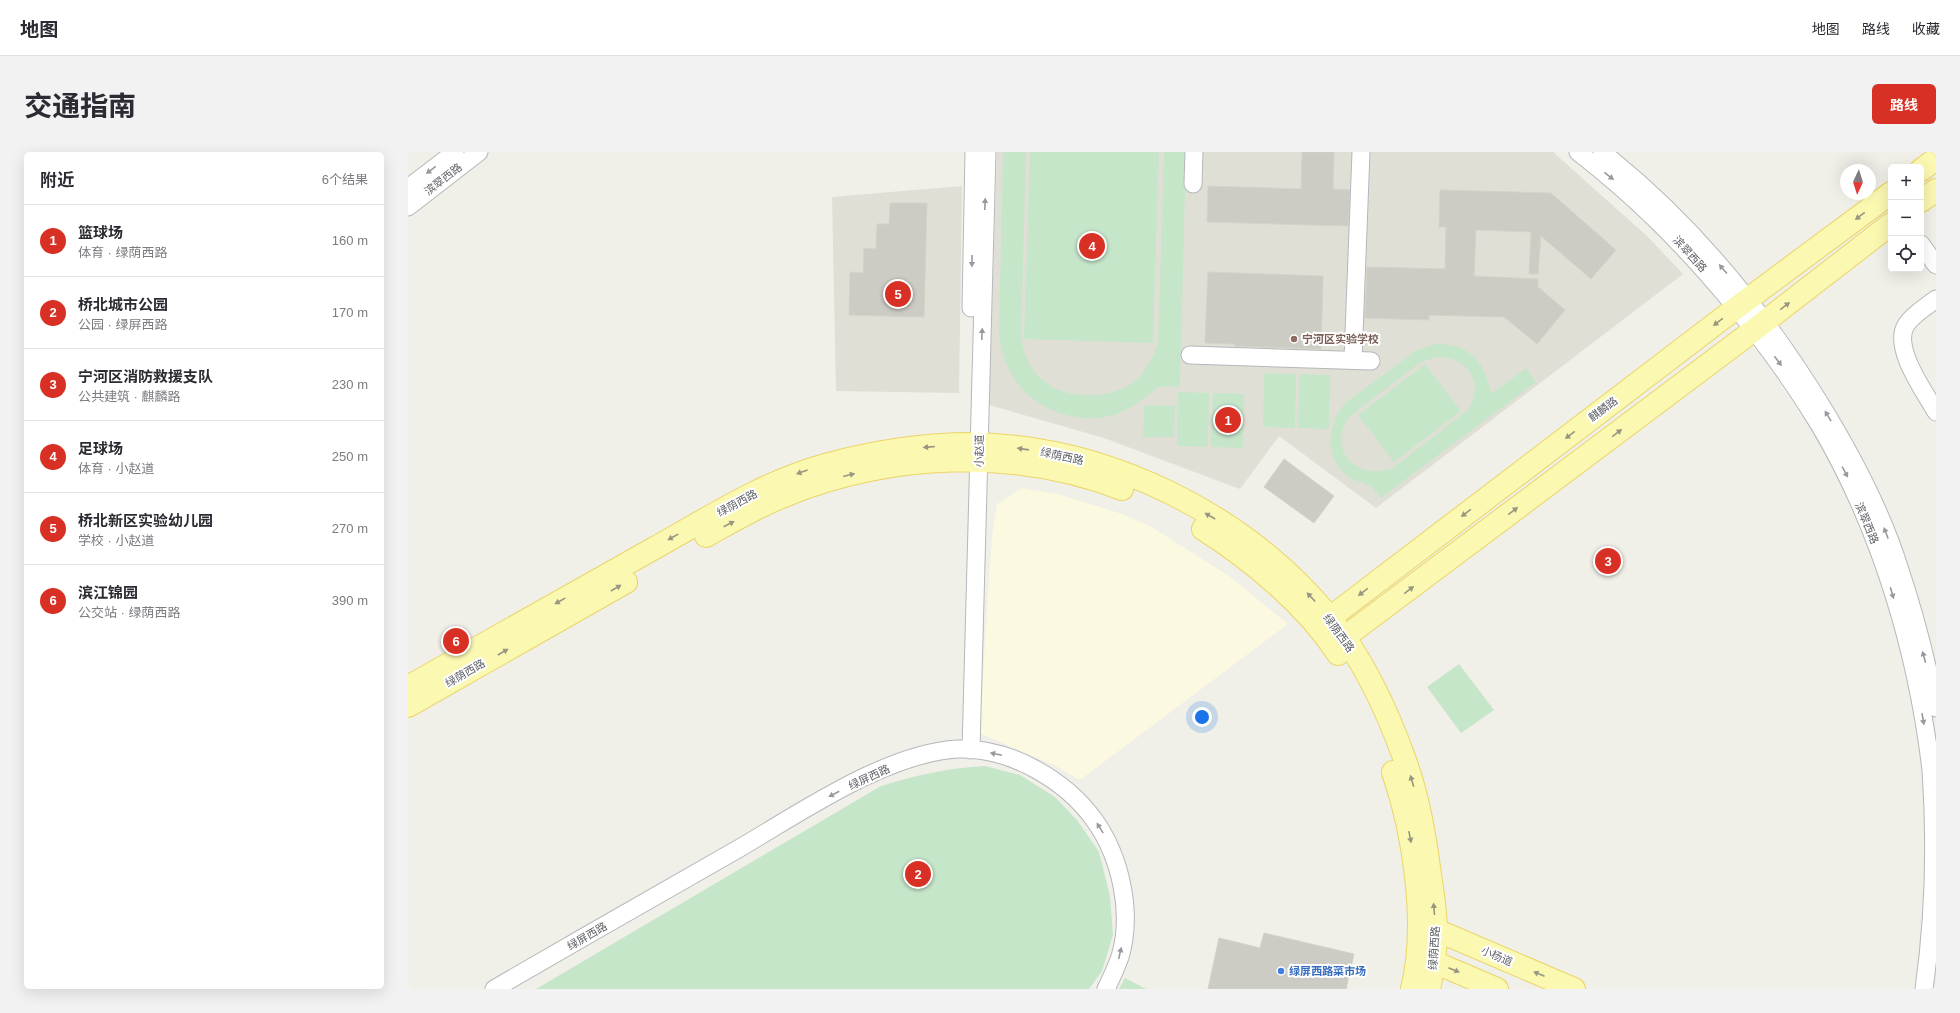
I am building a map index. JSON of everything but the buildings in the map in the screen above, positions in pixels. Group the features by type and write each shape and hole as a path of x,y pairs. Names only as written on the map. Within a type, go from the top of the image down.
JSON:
{"main road":[{"path":"1924,168 1936,159"},
{"path":"1922,200 1936,190"},
{"name":"麒麟路","path":"1324,623 1742,303 1888,195"},
{"path":"1338,642 1760,326 1888,226"},
{"name":"绿荫西路","path":"408,688 719,512 786,478 823,465 880,453 921,447 973,453"},
{"name":"绿荫西路","path":"408,706 718,529 783,496 839,477 880,468 973,453 1022,448 1078,459 1119,472 1164,490 1215,518 1258,548 1292,579 1338,642 1368,677 1388,716 1411,778 1426,843 1428,929 1426,960 1429,989"},
{"name":"小杨道","path":"1428,929 1574,989"},
{"name":"绿荫西路","path":"1412,989 1426,960"},
{"path":"1426,960 1498,989"}],"street":[{"name":"滨翠西路","path":"408,188 455,152"},
{"name":"滨翠西路","path":"408,207 479,152"},
{"name":"小赵道","path":"966,750 973,453 974,152"},
{"name":"小赵道","path":"973,453 987,152"},
{"path":"1193,184 1194,152"},
{"path":"1353,360 1361,152"},
{"name":"滨翠西路","path":"1578,152 1619,183 1658,220 1699,264 1742,303"},
{"name":"滨翠西路","path":"1602,152 1676,216 1760,326 1798,368 1835,428 1863,480 1881,518 1900,569 1931,680 1936,708"},
{"path":"1924,248 1936,265"},
{"path":"1936,299 1912,318 1905,327 1902,338 1904,354 1936,412"},
{"name":"滨翠西路","path":"1760,326 1783,369 1820,426 1848,478 1885,568 1916,679 1931,772 1934,832 1934,891 1924,989"},
{"path":"1190,354 1371,361"},
{"name":"绿屏西路","path":"494,989 840,791 904,761 935,752 966,750 998,754 1025,763 1068,792 1087,810 1099,827 1111,848 1118,870 1125,912 1124,935 1120,958 1106,989"}],"shaded area":[{"name":"宁河区实验学校","path":"997,152 1553,152 1647,236 1683,274 1376,508 1279,436 1240,489 1104,438 989,405"},
{"path":"962,186 959,393 836,391 832,197"},
{"path":"1022,488 1058,494 1119,513 1150,526 1229,576 1288,624 1080,780 1054,765 979,733 992,536 997,504"}],"green space":[{"path":"1003,152 1026,152 1021,336 1024,350 1029,363 1045,382 1068,393 1096,395 1107,394 1127,386 1136,380 1147,367 1158,341 1164,152 1186,152 1180,387 1158,387 1127,410 1105,417 1092,418 1065,415 1052,410 1029,395 1019,386 1009,370 1005,360 999,334"},
{"path":"1030,152 1159,152 1153,343 1024,339"},
{"path":"1435,344 1457,347 1466,351 1480,364 1489,383 1491,394 1526,368 1536,382 1381,498 1371,486 1354,480 1346,475 1335,462 1330,445 1335,417 1345,403 1417,350","holes":["1437,357 1448,358 1465,366 1474,380 1475,389 1469,409 1393,468 1380,471 1368,470 1357,467 1349,460 1344,452 1342,442 1343,430 1349,417 1421,362"]},
{"path":"1425,364 1461,411 1394,462 1358,415"},
{"path":"1264,373 1296,374 1295,428 1263,427"},
{"path":"1299,374 1330,375 1329,429 1298,428"},
{"path":"1178,392 1209,393 1208,447 1177,446"},
{"path":"1213,393 1244,394 1243,448 1211,447"},
{"path":"1144,405 1175,406 1174,437 1143,437"},
{"path":"1459,664 1494,710 1461,733 1427,687"},
{"path":"985,766 1020,775 1055,797 1077,820 1099,852 1110,896 1113,935 1102,971 1089,989 536,989 881,786 958,768"},
{"path":"1125,978 1146,989 1119,989"}],"place":[{"name":"足球场","path":"1092,246"},
{"name":"桥北新区实验幼儿园","path":"898,294"},
{"name":"宁河区实验学校","path":"1294,339"},
{"name":"篮球场","path":"1228,420"},
{"name":"宁河区消防救援支队","path":"1608,561"},
{"name":"滨江锦园","path":"456,641"},
{"name":"桥北城市公园","path":"918,874"},
{"name":"绿屏西路菜市场","path":"1281,971"}]}
